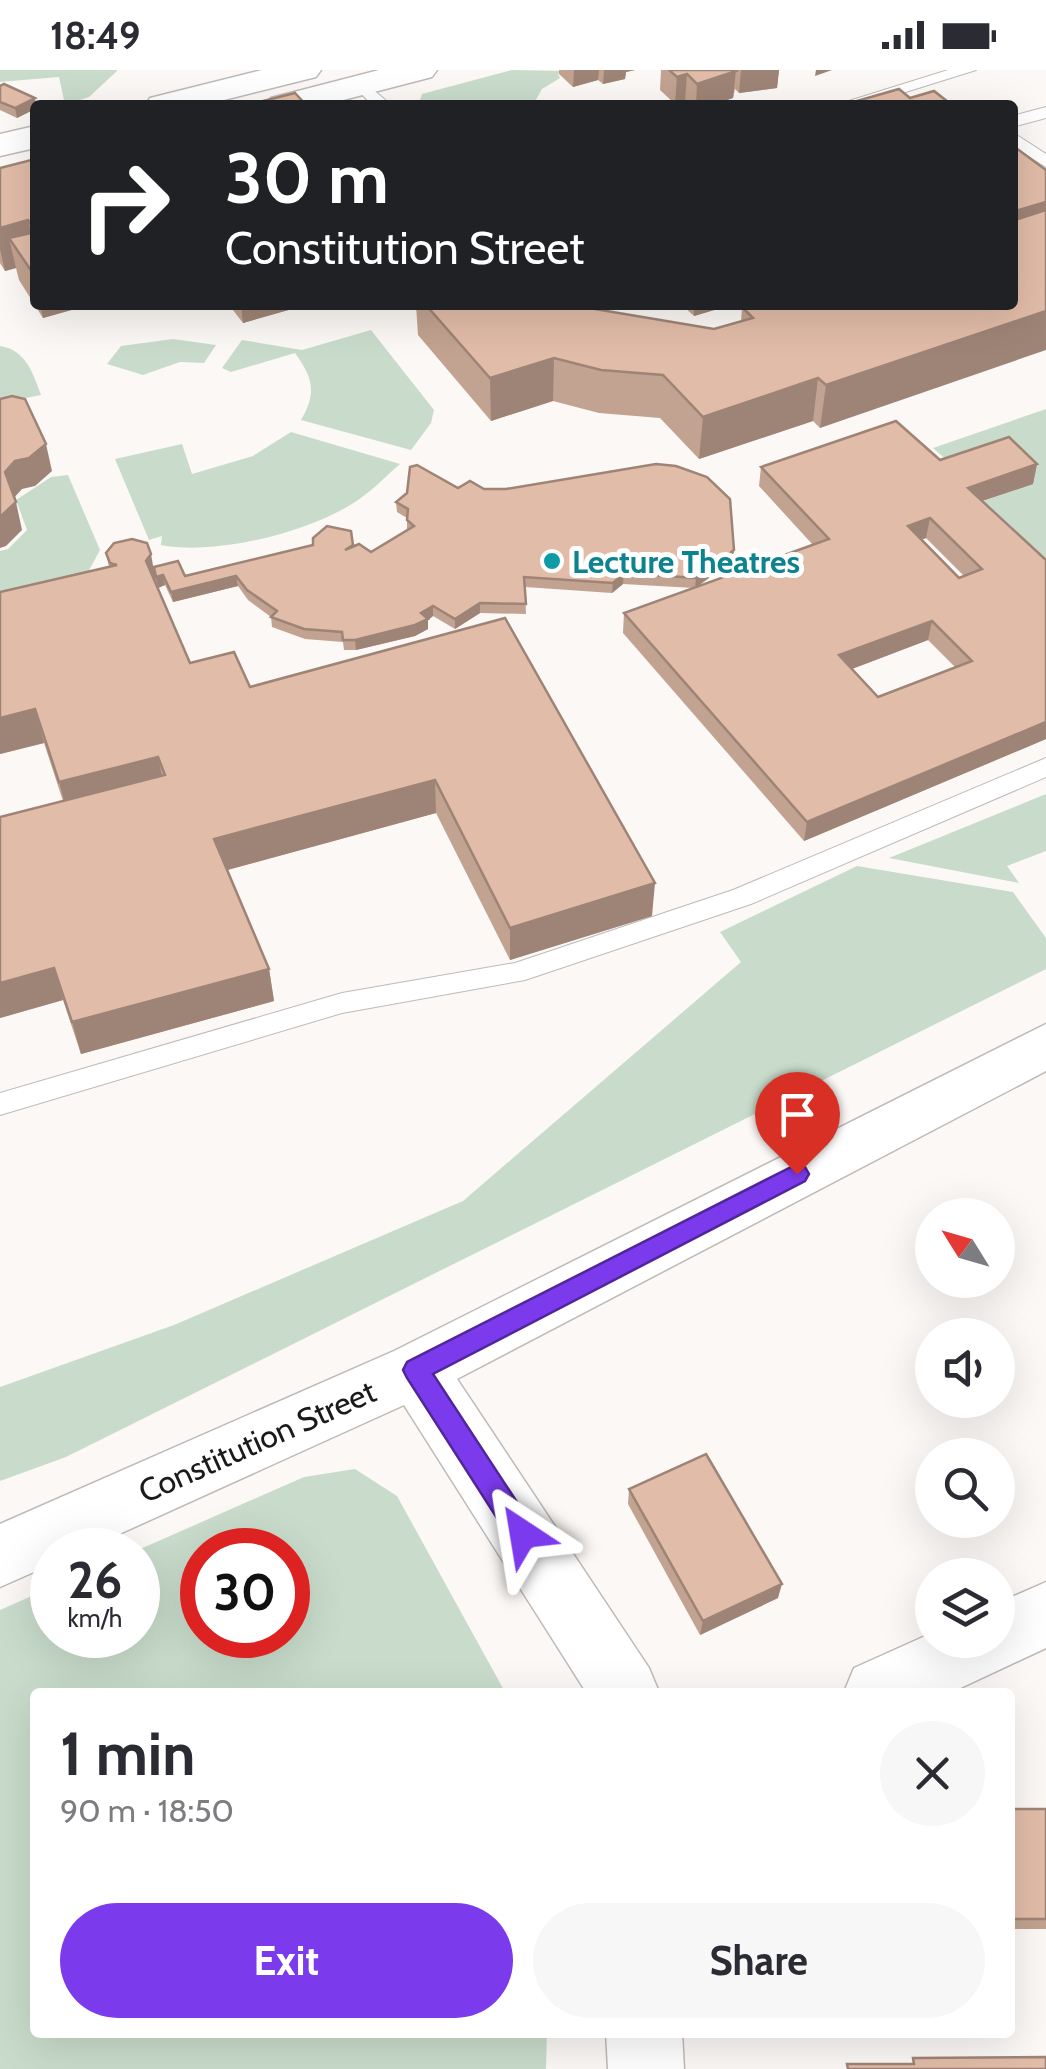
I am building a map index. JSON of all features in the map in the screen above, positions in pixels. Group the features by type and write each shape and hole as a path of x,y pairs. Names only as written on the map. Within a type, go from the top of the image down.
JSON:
{"street":[{"path":"182,100 304,70"},
{"path":"306,100 420,70"},
{"path":"0,145 30,138"},
{"path":"0,173 30,167"},
{"name":"Constitution Street","path":"0,1556 416,1370 1046,1046"},
{"path":"416,1370 622,1688"},
{"path":"888,1688 1018,1636"},
{"path":"644,2038 646,2069"}],"lane":[{"path":"863,100 967,70"},
{"path":"1018,120 1046,112"},
{"path":"1018,141 1046,162"},
{"path":"0,1104 342,1003 516,974 742,897 1046,767"}],"green space":[{"path":"0,70 117,70 89,97 80,100 64,100 59,77 0,82"},
{"path":"512,70 567,71 558,74 560,78 542,89 536,100 420,100 422,94"},
{"path":"371,330 434,410 431,423 411,450 301,420 311,386 295,353 231,372 222,368 242,340 302,350"},
{"path":"173,339 216,345 204,363 180,362 143,375 107,364 121,346"},
{"path":"0,346 22,357 41,395 0,403"},
{"path":"1046,409 1046,582 966,507 1034,483 1004,456 959,471 933,448"},
{"path":"291,432 400,464 339,512 290,531 208,547 161,545 162,536 149,540 115,459 182,444 192,474 253,456"},
{"path":"68,475 100,550 80,587 0,606 0,551 8,549 27,530 16,500 51,477"},
{"path":"1046,794 1046,851 1007,866 1019,883 889,858"},
{"path":"857,866 1013,892 1046,938 1046,969 66,1457 0,1481 0,1387 174,1325 463,1201 741,962 720,932"},
{"path":"355,1469 397,1496 503,1688 30,1688 30,2038 547,2038 546,2069 0,2069 0,1610 30,1597 30,1658 160,1658 160,1540 180,1532 180,1658 310,1658 310,1528 188,1528 304,1477"}],"building":[{"path":"669,70 736,71 697,84 687,74 677,77"},
{"path":"4,84 35,98 15,108 0,102 0,86"},
{"path":"899,89 910,98 934,91 946,100 860,100"},
{"path":"295,93 301,100 267,100"},
{"path":"1018,149 1046,170 1046,202 1018,210"},
{"path":"30,160 30,223 28,220 0,228 0,168"},
{"path":"1046,210 1046,311 826,385 818,378 703,417 663,375 601,370 554,358 490,378 430,310 601,310 714,329 753,318 745,310 1018,310 1018,219"},
{"path":"30,233 30,269 9,238"},
{"path":"0,399 25,399 46,444 29,458 15,461 5,472 16,502 0,517"},
{"path":"896,421 940,460 1009,437 1037,464 968,488 1046,560 1046,722 807,822 624,613 829,539 761,467","holes":["930,518 982,569 959,578 908,526","932,621 972,661 878,697 839,655"]},
{"name":"Lecture Theatres","path":"656,464 676,466 707,477 730,499 734,550 696,578 624,573 613,583 524,577 526,604 480,603 455,619 433,606 421,613 428,619 415,625 343,640 342,632 304,629 271,617 277,611 247,590 236,576 171,592 163,575 156,577 154,567 178,561 185,576 313,545 313,538 327,526 351,531 353,545 345,550 359,544 371,552 414,526 407,520 408,509 396,502 407,493 410,467 417,465 458,488 470,481 484,489 506,489"},
{"path":"132,539 147,543 151,554 146,561 190,663 234,652 250,687 505,618 655,883 510,928 435,780 214,839 269,969 72,1022 54,968 0,983 0,817 165,775 158,757 59,782 35,709 0,718 0,592 117,565 110,563 106,553 114,543"},
{"path":"706,1454 782,1584 703,1621 629,1489"},
{"path":"1015,1809 1046,1809 1046,1919 1015,1919"},
{"path":"1046,2057 1046,2069 848,2069 847,2064 914,2064 913,2058"}],"place":[{"name":"Lecture Theatres","path":"552,561"}],"route":[{"path":"523,1534 416,1370 797,1174"}]}
